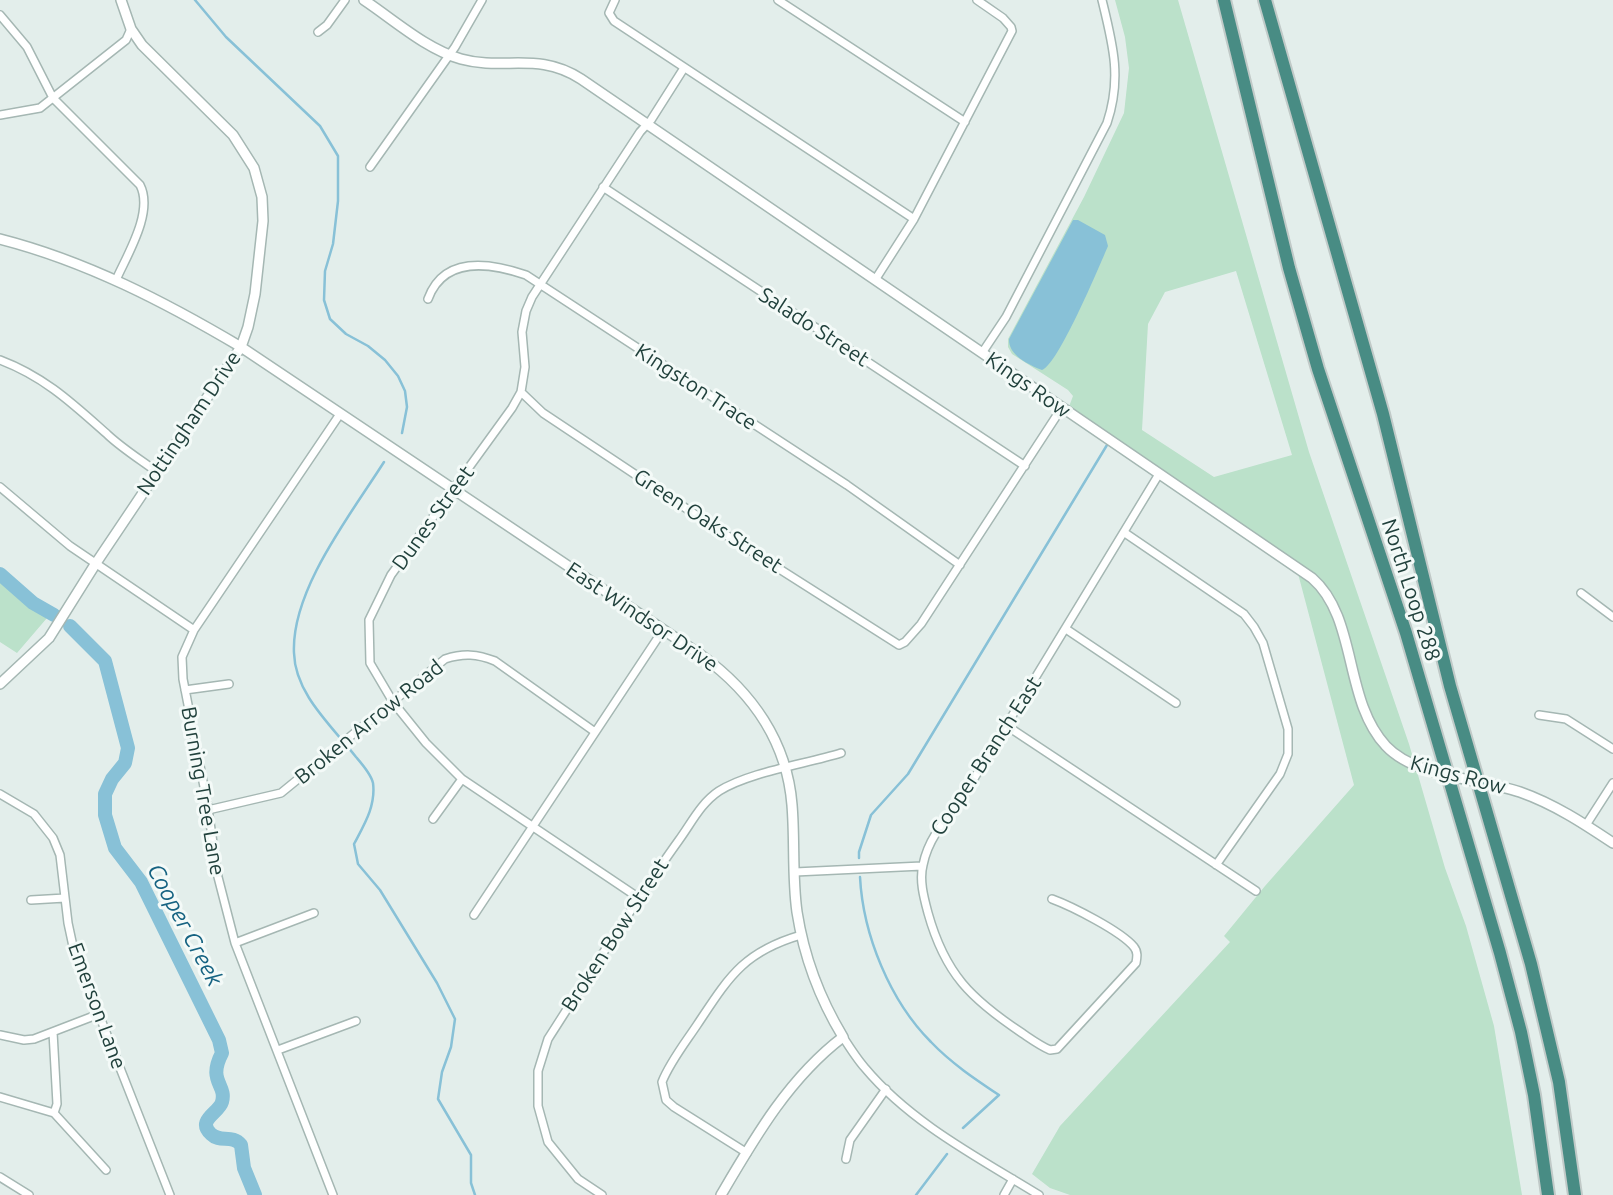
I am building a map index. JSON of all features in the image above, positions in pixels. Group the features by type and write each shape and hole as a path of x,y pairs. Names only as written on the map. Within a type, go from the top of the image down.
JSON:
{"highway":[{"name":"North Loop 288","path":"1224,0 1278,226 1307,331 1348,463 1406,633 1521,1032 1534,1095 1548,1195"},
{"name":"North Loop 288","path":"1265,0 1383,414 1426,593 1531,964 1564,1113 1575,1195"}],"street":[{"name":"Nottingham Drive","path":"0,684 49,638 241,347 255,294 263,221 262,197 254,168 233,135 142,45 131,29 121,0"},
{"path":"318,32 327,25 345,0"},
{"name":"Kings Row","path":"364,0 448,54 478,62 529,62 559,68 581,79 1319,584 1336,615 1363,709 1373,730 1402,760 1542,800 1613,843"},
{"path":"370,167 482,0"},
{"path":"615,0 608,13 614,21 914,219"},
{"path":"778,0 965,122"},
{"path":"875,280 914,219 1010,35 1012,27 977,0"},
{"path":"982,353 1012,306 1107,123 1112,108 1116,71 1102,0"},
{"path":"0,15 27,47 53,99 144,192 145,206 132,249 116,280"},
{"path":"0,115 40,108 126,40 131,29"},
{"name":"Dunes Street","path":"639,898 462,779 426,743 393,702 370,663 369,620 391,575 473,464 521,392 525,367 522,332 526,311 540,284 603,187 684,68"},
{"name":"Salado Street","path":"603,187 1025,466"},
{"name":"East Windsor Drive","path":"0,239 58,257 116,280 188,316 241,347 714,664 738,685 772,731 786,768 792,807 801,935 824,1002 843,1037 865,1069 923,1122 1039,1195"},
{"name":"Kingston Trace","path":"428,299 432,289 447,273 468,265 493,265 512,269 540,284 847,485 960,565"},
{"path":"0,360 46,382 83,411 110,437 157,472"},
{"name":"Green Oaks Street","path":"521,392 543,413 726,535 899,645 905,642 920,624 960,565"},
{"path":"960,565 1061,408"},
{"name":"Burning Tree Lane","path":"333,1195 235,943 218,877 182,657 194,630 340,414"},
{"name":"Cooper Branch East","path":"1052,899 1084,913 1127,941 1135,948 1137,956 1136,962 1057,1049 1049,1050 1003,1022 979,1003 961,983 934,934 925,899 922,866 937,829 961,800 1159,474"},
{"path":"0,486 50,532 194,630"},
{"path":"1125,533 1244,614 1263,643 1285,718 1289,742 1287,761 1216,865"},
{"path":"1581,593 1613,617"},
{"path":"1066,629 1176,703"},
{"path":"474,915 663,630"},
{"name":"Broken Arrow Road","path":"208,810 281,793 445,659 463,654 480,655 495,661 595,732"},
{"path":"186,690 229,684"},
{"path":"1539,715 1566,719 1613,749"},
{"path":"1006,726 1256,891"},
{"name":"Broken Bow Street","path":"602,1195 578,1180 548,1142 538,1106 538,1070 548,1039 639,898 708,800 739,781 841,753"},
{"path":"433,819 462,779"},
{"path":"1586,825 1613,783"},
{"name":"Emerson Lane","path":"0,794 34,814 54,838 61,855 74,951 170,1195"},
{"path":"795,872 922,866"},
{"path":"31,900 65,898"},
{"path":"235,943 314,913"},
{"path":"747,1153 674,1107 666,1100 662,1082 715,998 738,968 768,947 801,935"},
{"path":"0,1035 24,1040 99,1014"},
{"path":"278,1051 356,1021"},
{"path":"52,1032 57,1104 54,1113"},
{"path":"721,1195 793,1084 825,1051 843,1037"},
{"path":"846,1160 850,1140 886,1089"},
{"path":"0,1097 54,1113 106,1170"},
{"path":"0,1177 29,1195"},
{"path":"1004,1195 1013,1179"}],"green space":[{"path":"1115,0 1178,0 1309,452 1409,744 1445,868 1466,926 1494,1026 1522,1195 1070,1195 1050,1188 1032,1174 1060,1126 1230,942 1224,936 1354,785 1296,566 1067,412 1073,396 1068,390 1012,354 1008,347 1008,339 1084,197 1124,113 1129,68 1125,37","holes":["1236,271 1292,455 1214,477 1142,430 1148,324 1165,292"]},
{"path":"0,568 53,611 17,653 0,642"}],"water":[{"path":"1073,220 1078,220 1105,235 1108,246 1068,334 1049,364 1042,370 1016,355 1009,339"}],"waterway":[{"path":"195,0 226,37 320,126 338,156 338,201 333,244 325,271 324,300 330,319 346,334 368,346 385,360 398,376 405,391 407,407 402,433"},
{"path":"859,858 871,815 908,774 1107,445"},
{"path":"384,462 340,529 312,579 302,604 294,653 296,668 308,696 366,769 373,783 371,807 354,844 358,864 380,890 437,983 455,1019 438,1099 471,1155 471,1183 475,1195"},
{"name":"Cooper Creek","path":"0,574 33,603 54,615"},
{"name":"Cooper Creek","path":"70,626 105,661 128,748 125,763 112,779 105,794 105,815 115,848 141,882 219,1040 222,1053 216,1070 223,1096 220,1106 206,1125 215,1137 234,1140 241,1145 244,1168 255,1195"},
{"path":"860,877 862,899 873,944 881,966 903,1007 916,1026 939,1050 999,1095 963,1128"},
{"path":"916,1195 947,1154"}]}
